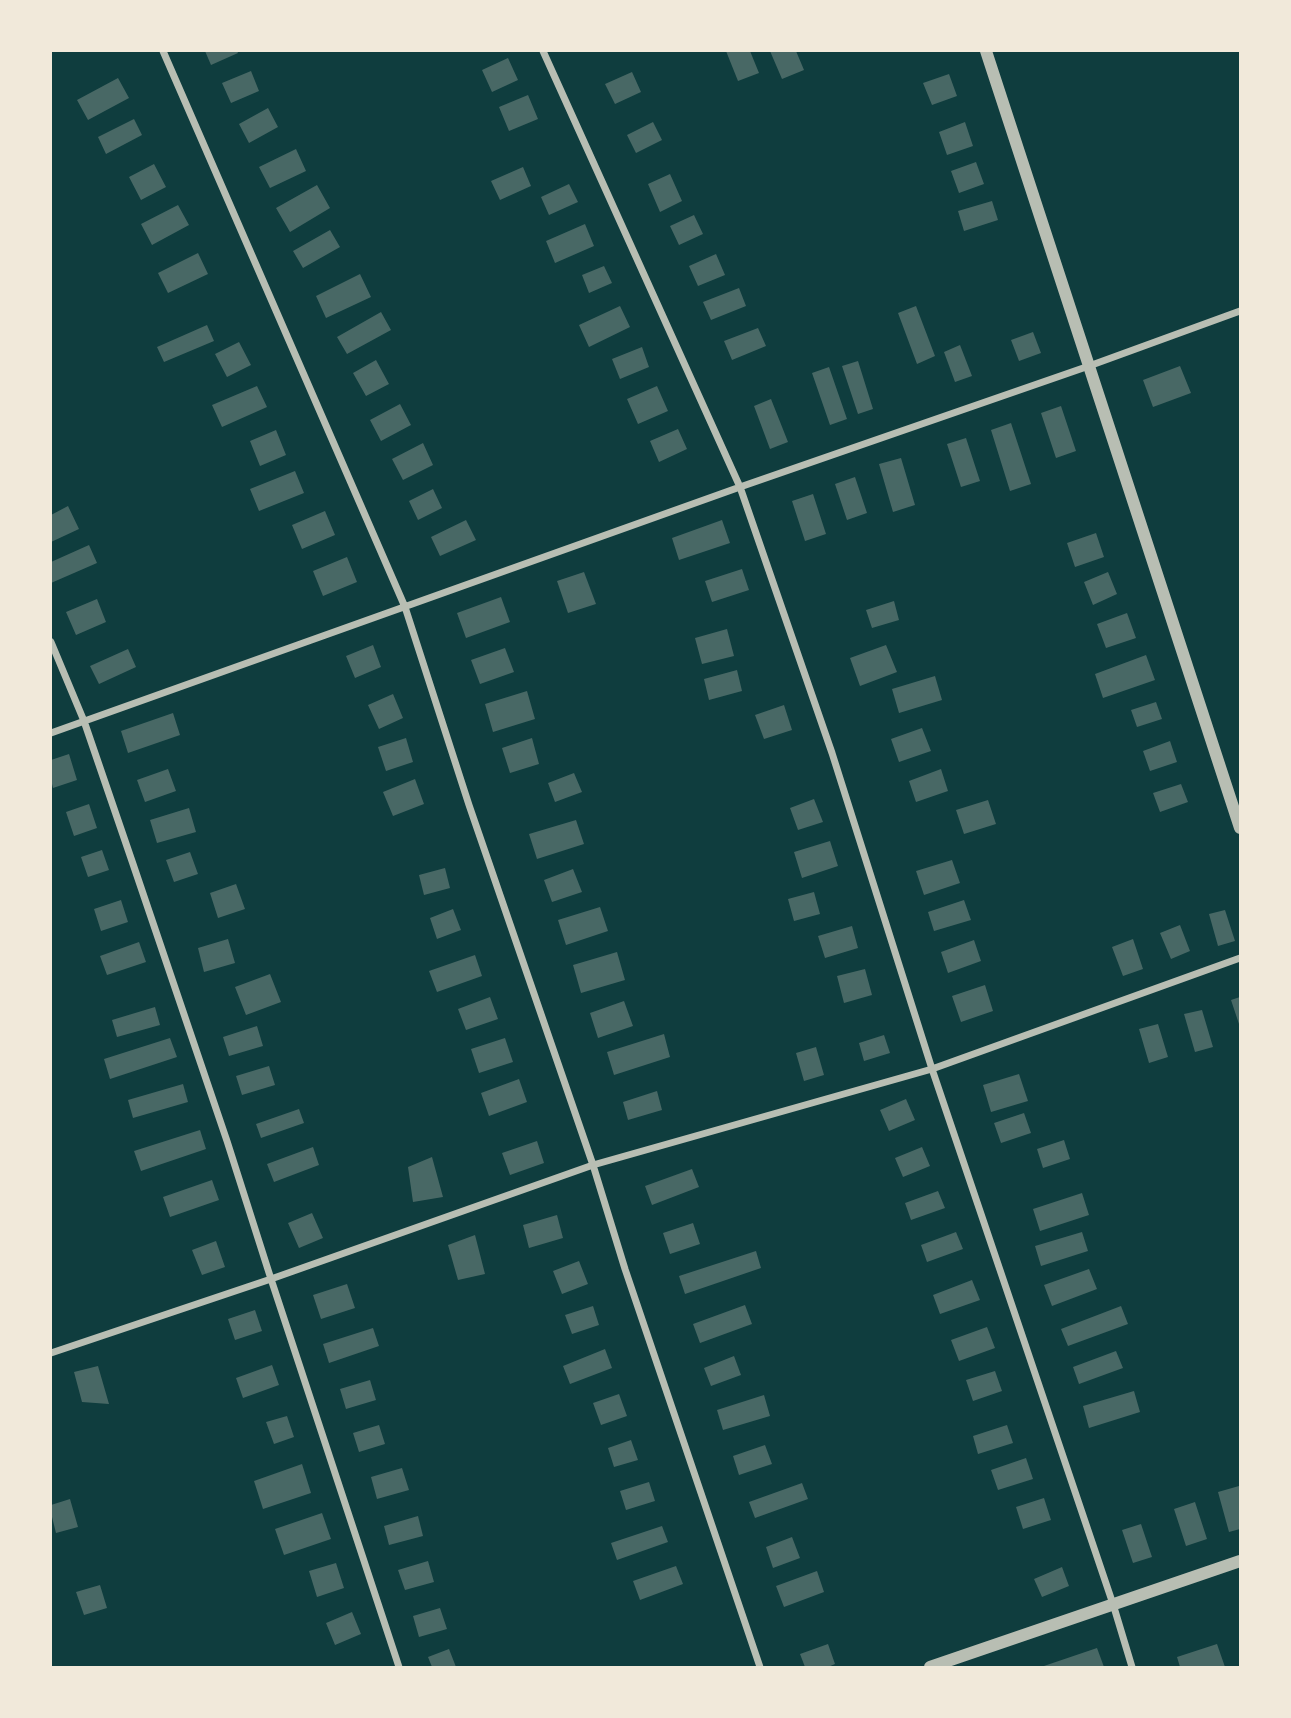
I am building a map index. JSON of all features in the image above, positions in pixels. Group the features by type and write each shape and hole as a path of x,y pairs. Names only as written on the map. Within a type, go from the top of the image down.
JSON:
{"street":[{"path":"163,51 405,607 760,1667"},
{"path":"543,51 740,487 832,753 932,1069 1132,1667"},
{"path":"986,51 1240,828"},
{"path":"51,733 1240,311"},
{"path":"51,642 84,721 227,1142 399,1667"},
{"path":"51,1353 271,1279 593,1165 932,1069 1240,958"},
{"path":"930,1667 1240,1561"}],"building":[{"path":"205,51 237,51 238,53 211,65"},
{"path":"726,51 750,51 759,73 738,81"},
{"path":"770,51 796,51 804,70 782,79"},
{"path":"508,58 518,80 492,92 482,70"},
{"path":"251,71 259,91 231,103 222,83"},
{"path":"632,72 641,92 615,104 605,84"},
{"path":"949,74 957,96 932,105 923,83"},
{"path":"118,78 129,98 88,120 77,100"},
{"path":"528,95 538,119 509,131 499,107"},
{"path":"268,108 278,127 249,143 239,124"},
{"path":"134,119 142,135 106,154 98,137"},
{"path":"653,122 662,140 636,153 627,135"},
{"path":"965,122 973,146 947,155 939,132"},
{"path":"296,149 306,171 270,188 259,167"},
{"path":"976,162 984,184 959,193 951,171"},
{"path":"154,164 166,187 141,200 129,177"},
{"path":"523,167 531,186 500,200 491,181"},
{"path":"670,174 682,201 660,212 648,184"},
{"path":"569,184 578,202 549,215 541,197"},
{"path":"317,185 330,208 290,232 276,208"},
{"path":"992,201 998,220 964,231 958,211"},
{"path":"178,205 189,225 152,245 141,224"},
{"path":"694,215 703,234 679,245 670,226"},
{"path":"585,224 594,246 555,263 546,241"},
{"path":"330,230 340,247 303,268 293,251"},
{"path":"198,253 208,274 168,293 158,273"},
{"path":"716,254 725,275 698,286 689,266"},
{"path":"604,266 612,283 589,293 582,275"},
{"path":"360,274 371,297 326,318 316,296"},
{"path":"739,288 746,306 711,320 703,302"},
{"path":"620,306 630,327 589,347 579,325"},
{"path":"916,306 935,356 917,364 898,313"},
{"path":"381,312 391,330 347,354 337,337"},
{"path":"207,325 214,341 164,362 157,347"},
{"path":"758,328 766,346 732,360 724,341"},
{"path":"1033,332 1041,353 1019,361 1011,340"},
{"path":"239,342 251,365 227,377 215,354"},
{"path":"960,345 972,376 955,382 944,352"},
{"path":"642,347 649,367 620,379 612,359"},
{"path":"376,360 389,384 366,396 353,373"},
{"path":"858,361 873,409 858,414 842,366"},
{"path":"1180,366 1191,393 1153,407 1143,380"},
{"path":"829,367 847,419 830,425 812,373"},
{"path":"257,386 267,407 222,427 212,405"},
{"path":"657,386 668,411 638,424 627,399"},
{"path":"771,399 788,442 770,449 754,406"},
{"path":"400,404 411,425 381,441 370,420"},
{"path":"1061,406 1076,451 1056,458 1041,413"},
{"path":"1011,423 1031,484 1010,491 991,430"},
{"path":"678,429 687,449 659,462 650,441"},
{"path":"276,430 286,455 260,466 250,441"},
{"path":"966,438 980,481 961,487 947,444"},
{"path":"423,443 433,465 403,480 392,459"},
{"path":"901,458 915,505 893,512 879,464"},
{"path":"295,471 304,493 259,511 250,489"},
{"path":"855,477 867,513 847,520 835,484"},
{"path":"433,489 442,508 418,520 409,501"},
{"path":"813,494 826,534 805,541 792,501"},
{"path":"68,506 79,529 51,542 51,515"},
{"path":"325,511 335,535 302,549 292,525"},
{"path":"466,520 476,540 440,556 431,537"},
{"path":"722,520 730,543 679,560 672,538"},
{"path":"1096,533 1104,557 1075,567 1067,543"},
{"path":"89,545 97,563 51,583 51,562"},
{"path":"347,557 357,582 323,596 313,571"},
{"path":"742,569 749,590 712,602 705,581"},
{"path":"584,572 596,604 568,613 557,581"},
{"path":"1108,572 1117,594 1093,605 1084,582"},
{"path":"501,597 510,622 466,638 457,613"},
{"path":"97,599 106,622 76,635 66,612"},
{"path":"894,601 899,620 872,628 866,610"},
{"path":"1127,613 1136,638 1106,648 1097,624"},
{"path":"727,629 734,656 702,664 695,638"},
{"path":"373,645 381,667 355,678 346,656"},
{"path":"886,645 897,672 860,686 850,658"},
{"path":"505,648 514,672 480,684 471,660"},
{"path":"128,649 136,667 99,684 90,666"},
{"path":"1146,655 1155,680 1103,698 1095,674"},
{"path":"737,670 742,691 709,700 704,679"},
{"path":"935,676 942,700 899,713 892,689"},
{"path":"527,691 535,719 493,732 485,704"},
{"path":"393,694 403,718 379,729 368,705"},
{"path":"1156,702 1162,719 1137,727 1131,710"},
{"path":"784,705 792,730 764,739 755,715"},
{"path":"173,713 180,735 128,753 121,731"},
{"path":"922,728 931,751 899,762 891,739"},
{"path":"406,738 413,762 386,771 378,747"},
{"path":"532,738 539,764 510,773 502,748"},
{"path":"1170,741 1177,762 1150,771 1143,751"},
{"path":"69,754 77,780 53,788 51,760"},
{"path":"168,769 176,791 145,802 137,780"},
{"path":"941,769 948,791 916,802 909,781"},
{"path":"574,773 582,792 555,802 548,783"},
{"path":"415,779 424,804 393,816 383,792"},
{"path":"1181,784 1188,802 1160,812 1153,793"},
{"path":"814,799 823,822 798,830 790,808"},
{"path":"988,800 996,824 964,834 956,810"},
{"path":"89,804 97,828 74,836 66,812"},
{"path":"189,808 196,832 157,843 150,820"},
{"path":"576,820 584,844 537,859 529,834"},
{"path":"830,841 838,866 802,878 794,852"},
{"path":"102,850 109,870 88,877 81,857"},
{"path":"190,852 198,874 174,882 166,860"},
{"path":"952,860 960,883 924,895 916,871"},
{"path":"445,868 450,888 424,895 419,875"},
{"path":"573,869 582,892 552,902 544,880"},
{"path":"236,884 245,909 218,918 210,893"},
{"path":"814,892 820,914 794,921 788,899"},
{"path":"121,900 128,922 101,931 94,909"},
{"path":"964,900 971,920 934,931 928,912"},
{"path":"600,907 608,931 566,945 558,920"},
{"path":"453,909 461,930 437,939 430,918"},
{"path":"1225,910 1235,941 1218,946 1209,914"},
{"path":"1180,925 1190,951 1171,959 1160,933"},
{"path":"852,926 858,948 825,958 818,936"},
{"path":"228,939 235,963 204,972 198,948"},
{"path":"1133,939 1143,969 1123,976 1112,947"},
{"path":"974,940 981,961 948,973 941,952"},
{"path":"139,942 146,962 107,975 100,956"},
{"path":"617,952 625,980 581,993 573,965"},
{"path":"475,955 482,976 437,992 429,971"},
{"path":"865,969 872,995 844,1003 837,976"},
{"path":"270,974 281,1002 246,1015 235,987"},
{"path":"985,985 993,1011 961,1022 952,996"},
{"path":"490,997 498,1019 466,1030 458,1009"},
{"path":"1240,997 1240,1027 1231,1000"},
{"path":"624,1001 633,1026 598,1038 590,1013"},
{"path":"155,1007 160,1025 117,1037 112,1020"},
{"path":"1202,1010 1213,1047 1195,1052 1184,1014"},
{"path":"1158,1024 1168,1057 1149,1063 1139,1029"},
{"path":"257,1026 263,1046 229,1056 223,1037"},
{"path":"664,1034 670,1057 614,1075 607,1052"},
{"path":"884,1035 890,1053 864,1061 859,1043"},
{"path":"170,1038 177,1057 110,1079 104,1059"},
{"path":"505,1038 513,1062 479,1073 471,1049"},
{"path":"816,1047 824,1075 804,1081 796,1053"},
{"path":"269,1066 275,1085 242,1095 236,1076"},
{"path":"1019,1074 1028,1101 991,1112 983,1085"},
{"path":"519,1079 527,1102 489,1116 481,1093"},
{"path":"183,1084 188,1102 133,1118 128,1100"},
{"path":"657,1091 662,1110 628,1120 623,1102"},
{"path":"906,1099 915,1120 889,1131 880,1110"},
{"path":"299,1109 304,1123 261,1138 256,1124"},
{"path":"1024,1113 1031,1133 1001,1143 994,1123"},
{"path":"200,1130 206,1149 141,1171 134,1151"},
{"path":"1064,1140 1070,1159 1043,1168 1037,1149"},
{"path":"537,1141 544,1163 510,1175 502,1153"},
{"path":"313,1147 319,1165 274,1182 267,1164"},
{"path":"922,1147 930,1166 903,1177 895,1158"},
{"path":"432,1157 443,1197 413,1202 408,1167"},
{"path":"692,1169 699,1187 652,1205 645,1186"},
{"path":"212,1180 219,1200 170,1217 163,1197"},
{"path":"938,1191 945,1208 911,1220 905,1203"},
{"path":"1082,1193 1089,1215 1040,1231 1033,1209"},
{"path":"312,1213 323,1238 299,1248 288,1223"},
{"path":"557,1215 563,1238 529,1248 523,1225"},
{"path":"693,1223 700,1244 670,1254 663,1233"},
{"path":"956,1232 963,1249 927,1262 921,1245"},
{"path":"1082,1232 1088,1251 1041,1266 1035,1246"},
{"path":"475,1235 485,1274 458,1280 448,1245"},
{"path":"216,1241 225,1267 202,1275 192,1250"},
{"path":"756,1251 761,1268 685,1294 679,1276"},
{"path":"579,1261 588,1284 562,1294 553,1271"},
{"path":"1089,1269 1097,1289 1052,1306 1044,1285"},
{"path":"972,1280 980,1300 940,1314 933,1295"},
{"path":"347,1284 355,1308 321,1319 313,1295"},
{"path":"745,1305 752,1324 700,1343 693,1324"},
{"path":"593,1306 599,1325 572,1334 565,1315"},
{"path":"1121,1306 1128,1324 1068,1346 1061,1329"},
{"path":"255,1310 262,1331 235,1340 228,1319"},
{"path":"987,1327 995,1348 959,1361 951,1340"},
{"path":"373,1328 379,1346 329,1363 323,1344"},
{"path":"605,1349 612,1368 570,1384 563,1366"},
{"path":"1116,1351 1123,1368 1079,1384 1073,1367"},
{"path":"734,1356 741,1375 711,1386 704,1368"},
{"path":"272,1365 279,1385 243,1398 236,1378"},
{"path":"98,1366 109,1404 82,1402 74,1372"},
{"path":"995,1371 1002,1391 973,1401 966,1380"},
{"path":"370,1380 376,1400 346,1409 340,1389"},
{"path":"1134,1391 1140,1412 1089,1428 1083,1406"},
{"path":"619,1394 627,1416 601,1425 593,1403"},
{"path":"764,1395 770,1416 723,1430 717,1410"},
{"path":"287,1416 294,1437 274,1444 266,1422"},
{"path":"379,1425 385,1444 359,1452 353,1433"},
{"path":"1007,1425 1013,1443 978,1454 973,1436"},
{"path":"631,1440 638,1460 614,1467 608,1448"},
{"path":"765,1445 772,1464 739,1475 733,1456"},
{"path":"1026,1458 1033,1479 998,1490 991,1470"},
{"path":"302,1464 311,1493 263,1509 254,1481"},
{"path":"402,1468 409,1490 377,1499 371,1477"},
{"path":"649,1482 655,1501 626,1510 620,1491"},
{"path":"802,1483 808,1499 755,1518 749,1502"},
{"path":"1239,1486 1240,1529 1229,1532 1218,1492"},
{"path":"1044,1498 1051,1520 1023,1529 1016,1507"},
{"path":"70,1499 78,1527 56,1533 51,1505"},
{"path":"1195,1502 1207,1539 1186,1546 1174,1509"},
{"path":"322,1513 331,1539 284,1555 275,1529"},
{"path":"418,1516 423,1536 389,1545 384,1526"},
{"path":"1141,1524 1152,1557 1133,1563 1122,1530"},
{"path":"662,1526 668,1542 617,1560 611,1543"},
{"path":"792,1537 800,1558 773,1568 766,1547"},
{"path":"428,1561 434,1582 405,1590 398,1570"},
{"path":"336,1563 344,1588 317,1597 309,1571"},
{"path":"676,1566 683,1584 640,1600 633,1581"},
{"path":"1062,1567 1069,1586 1042,1597 1034,1579"},
{"path":"817,1571 824,1592 784,1607 776,1586"},
{"path":"100,1585 107,1608 84,1615 76,1592"},
{"path":"440,1608 447,1629 419,1637 413,1616"},
{"path":"352,1612 361,1634 335,1645 326,1623"},
{"path":"828,1644 835,1664 828,1667 805,1667 800,1654"},
{"path":"1217,1644 1225,1667 1180,1667 1177,1657"},
{"path":"1097,1648 1104,1667 1041,1667"},
{"path":"449,1649 456,1667 432,1667 428,1657"}]}
